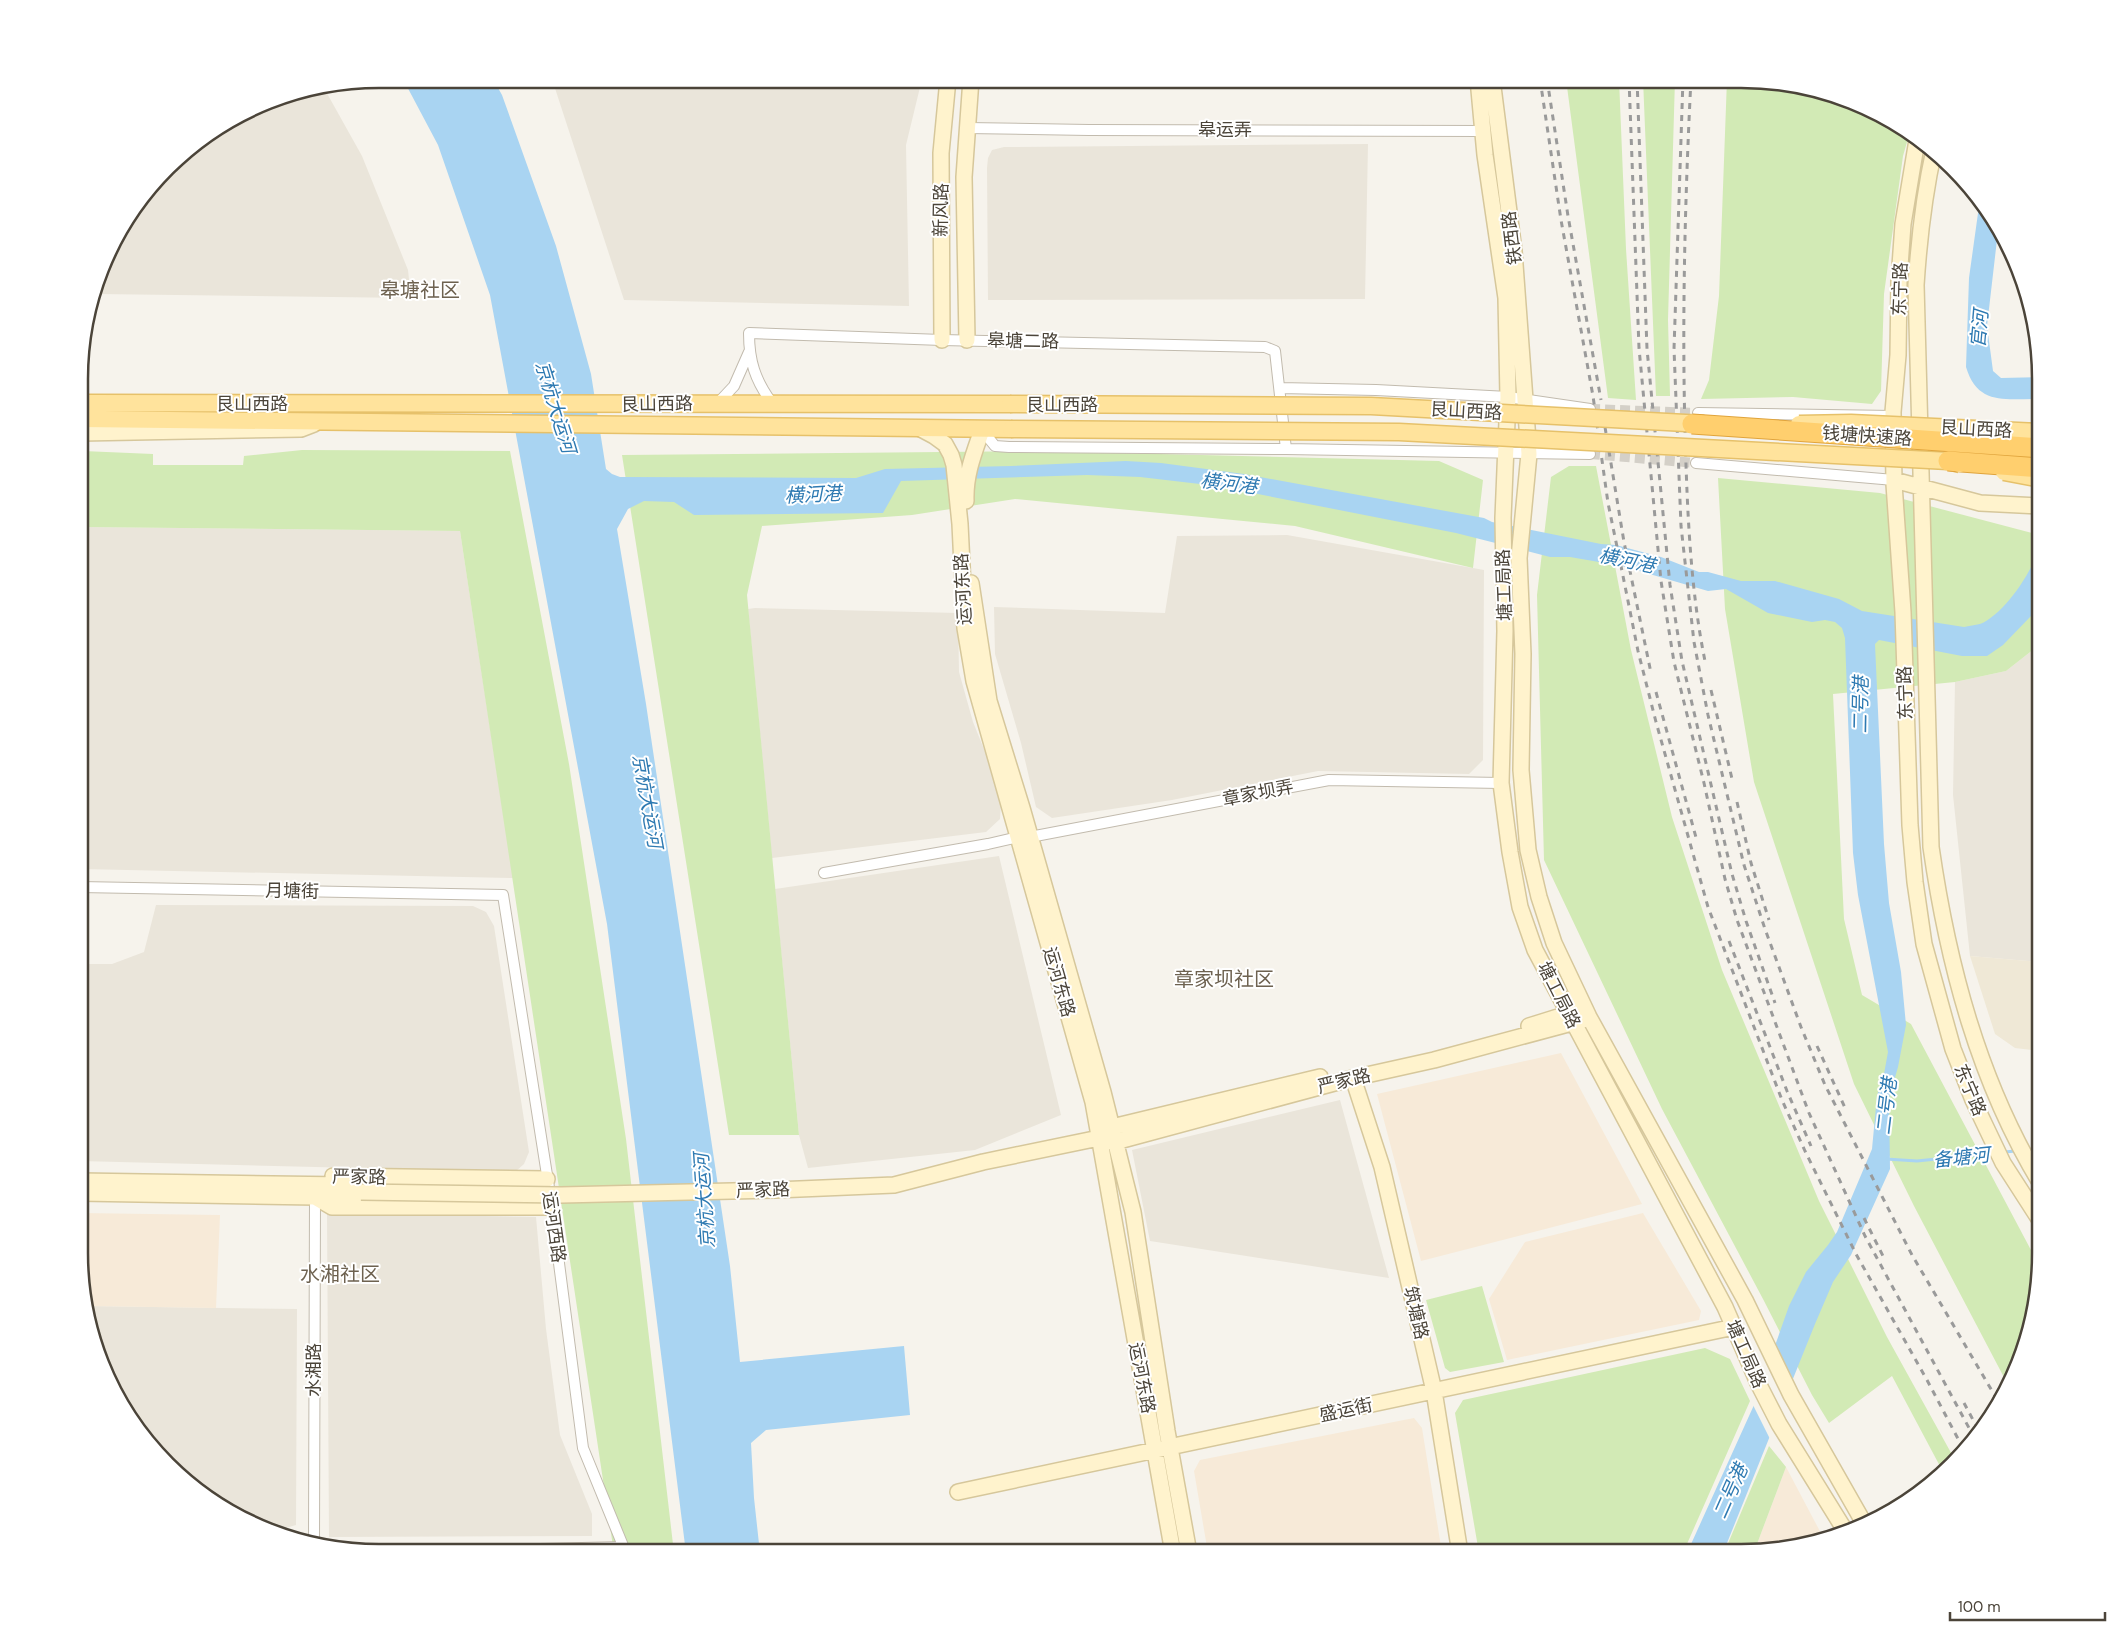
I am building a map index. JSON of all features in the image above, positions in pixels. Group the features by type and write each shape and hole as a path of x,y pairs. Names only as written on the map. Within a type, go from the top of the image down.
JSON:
{"highway":[{"name":"钱塘快速路","path":"1695,419 2032,447"},
{"path":"1948,462 2032,467"}],"main road":[{"name":"新风路","path":"942,340 940,262 941,153 947,88"},
{"name":"新风路","path":"967,340 964,177 970,88"},
{"name":"铁西路","path":"1479,88 1485,155 1506,298 1508,397"},
{"name":"铁西路","path":"1493,88 1514,251 1525,398"},
{"name":"东宁路","path":"1916,146 1903,224 1899,280 1898,355 1893,416 1894,480 1903,612 1910,826 1915,882 1924,944 1953,1049 2002,1163 2032,1208"},
{"name":"东宁路","path":"1932,159 1924,203 1916,285 1931,847 1938,896 1960,993 1980,1057 2010,1130 2032,1169"},
{"path":"940,262 965,262"},
{"name":"塘工局路","path":"1508,397 1502,554 1505,631 1501,783 1510,852 1520,907 1535,950 1734,1328 1758,1383 1779,1424 1842,1526"},
{"name":"塘工局路","path":"1525,398 1529,454 1518,558 1523,654 1522,770 1528,850 1539,898 1554,943 1588,1013 1745,1300 1791,1396 1861,1518"},
{"name":"艮山西路","path":"88,403 605,405 772,403 1371,406 1695,419 1851,423 2032,432"},
{"path":"1893,416 1919,417"},
{"name":"艮山西路","path":"88,419 982,430 1399,432 1948,462 2032,477"},
{"name":"艮山西路","path":"88,433 301,429 317,423"},
{"name":"运河东路","path":"919,428 944,444 951,455 961,485 971,588 982,668 989,701 1093,1102 1163,1448 1187,1544"},
{"name":"运河东路","path":"961,485 982,430"},
{"path":"1894,480 1980,503 2032,506"},
{"name":"运河东路","path":"1024,837 1112,1127 1133,1212 1163,1448 1172,1544"},
{"name":"严家路","path":"88,1193 315,1197 346,1196 362,1192 561,1195 894,1185 983,1162 1099,1138 1115,1142 1353,1078 1434,1060 1588,1013"},
{"name":"严家路","path":"1099,1138 1112,1127 1526,1026 1571,1018"},
{"name":"筑塘路","path":"1353,1078 1382,1167 1434,1391 1459,1544"},
{"name":"严家路","path":"293,1184 310,1176 548,1179"},
{"name":"严家路","path":"88,1181 344,1185 362,1192"},
{"name":"严家路","path":"315,1197 332,1207 551,1207"},
{"name":"盛运街","path":"958,1492 1734,1328"}],"street":[{"name":"皋运弄","path":"967,128 1484,131"},
{"name":"皋塘二路","path":"749,351 750,333 942,340 1266,347 1275,351 1280,388"},
{"path":"749,351 760,387 772,403"},
{"path":"718,403 734,386 749,351"},
{"name":"艮山西路","path":"1280,388 1376,390 1525,398 1590,409"},
{"path":"1280,388 1286,449"},
{"name":"艮山西路","path":"1695,419 1893,416"},
{"path":"982,430 994,446 1009,447 1590,454"},
{"path":"1696,463 1894,480"},
{"name":"章家坝弄","path":"824,873 1329,780 1501,783"},
{"name":"月塘街","path":"88,887 503,895"},
{"name":"运河西路","path":"503,895 548,1179 583,1448 623,1544"},
{"name":"水湘路","path":"314,1537 315,1197"}],"shaded area":[{"path":"555,88 920,88 906,145 909,306 624,300"},
{"path":"326,92 362,156 408,270 411,298 100,294 118,250 137,217 160,187 187,160 217,137 250,118 285,103"},
{"path":"1368,144 1365,299 988,300 987,168 988,158 992,150 1004,147"},
{"path":"88,527 460,531 513,878 88,869"},
{"path":"1287,535 1484,570 1483,760 1469,774 1318,771 1172,800 1052,818 1036,807 1021,743 995,654 994,607 1165,613 1177,536"},
{"path":"748,609 958,613 959,672 973,722 988,759 1001,803 1000,819 986,832 772,858"},
{"path":"2032,651 2032,961 1970,956 1953,795 1955,682 2006,671"},
{"path":"999,856 1061,1115 975,1150 808,1168 799,1135 775,889"},
{"path":"156,905 473,906 486,912 494,926 529,1152 524,1164 515,1172 88,1161 88,964 112,964 144,952"},
{"path":"1970,956 2032,961 2032,1050 2015,1048 1995,1034"},
{"path":"1561,1053 1642,1204 1421,1261 1377,1094"},
{"path":"1340,1100 1389,1278 1150,1241 1132,1150"},
{"path":"88,1213 220,1215 216,1308 92,1306 88,1272"},
{"path":"327,1213 536,1217 546,1329 560,1435 592,1514 592,1536 329,1537"},
{"path":"1643,1213 1701,1311 1699,1320 1507,1360 1489,1299 1525,1242"},
{"path":"92,1306 297,1309 296,1525 284,1529 233,1505 202,1484 173,1459 137,1415 118,1382 103,1347"},
{"path":"1414,1418 1422,1428 1441,1544 1206,1544 1194,1471 1200,1460"},
{"path":"1786,1467 1821,1534 1798,1539 1757,1544"}],"green space":[{"path":"1567,88 1619,88 1626,249 1636,400 1608,398"},
{"path":"1643,88 1675,88 1668,320 1670,396 1656,396"},
{"path":"1727,88 1760,88 1817,97 1870,118 1907,140 1903,156 1884,294 1881,391 1872,404 1793,397 1701,399 1709,380 1719,296"},
{"path":"302,450 510,451 569,764 626,1139 673,1544 613,1544 460,531 88,527 88,451 153,454 153,465 243,465 244,456"},
{"path":"1039,451 1439,461 1483,480 1473,568 1295,526 1015,499 912,515 762,526 747,595 799,1135 729,1135 622,455"},
{"path":"1569,466 1596,466 1631,650 1672,817 1722,970 1819,1201 1887,1337 1952,1454 1940,1466 1892,1376 1829,1423 1812,1395 1662,1109 1544,860 1537,595 1551,477"},
{"path":"1718,478 1880,493 2032,533 2032,651 2006,671 1955,682 1833,694 1844,919 1862,995 1911,1024 2032,1252 2030,1291 2023,1329 2004,1378 1914,1206 1854,1084 1754,782 1725,609"},
{"path":"1482,1286 1504,1362 1450,1372 1445,1368 1426,1300"},
{"path":"1705,1348 1730,1359 1750,1401 1687,1544 1477,1544 1455,1413 1463,1400"},
{"path":"1769,1446 1786,1467 1757,1544 1728,1544"}],"water":[{"path":"408,88 498,88 556,246 591,374 606,469 620,477 856,478 885,469 1126,461 1161,463 1244,474 1484,518 1492,522 1601,544 1616,545 1661,557 1699,572 1708,572 1741,581 1775,581 1839,599 1862,611 1964,627 1980,624 1990,619 2018,589 2032,566 2032,614 2003,645 1987,656 1962,656 1879,640 1875,644 1884,844 1889,903 1901,972 1906,1025 1898,1067 1889,1098 1890,1169 1851,1255 1833,1282 1727,1544 1691,1544 1754,1405 1789,1306 1806,1272 1837,1232 1872,1149 1877,1096 1888,1052 1858,895 1853,853 1845,638 1842,628 1835,622 1825,620 1812,622 1768,613 1726,589 1708,591 1622,566 1570,557 1550,557 1456,533 1217,486 1140,477 1087,475 901,481 883,513 694,515 674,502 644,501 628,509 617,529 646,704 730,1266 740,1362 904,1346 910,1415 766,1430 751,1443 759,1544 685,1544 607,924 490,295 438,145"},
{"name":"官河","path":"1978,211 1997,240 1987,326 1993,371 2001,378 2032,377 2032,399 1995,398 1978,389 1971,380 1966,367 1969,278"}],"pier":[{"path":"1773,1343 1794,1381 1770,1439 1752,1403"}],"waterway":[{"name":"备塘河","path":"2028,1150 2032,1149"},
{"name":"备塘河","path":"2003,1152 2017,1151"},
{"name":"备塘河","path":"1886,1159 1917,1161 1995,1153"}],"tunnel":[{"path":"1590,409 1698,413"},
{"path":"1590,454 1696,463"}],"railway":[{"path":"1541,88 1561,220 1593,396 1608,503 1638,651 1708,907 1782,1100 1805,1151 1856,1254 1961,1444"},
{"path":"1548,88 1568,216 1601,400"},
{"path":"1629,88 1639,348 1661,581 1674,662 1704,783 1725,879 1737,920 1809,1113 1865,1236 1971,1431"},
{"path":"1637,88 1647,349 1670,585 1682,661 1732,874 1746,921 1775,1003"},
{"path":"1683,88 1674,349 1681,526 1694,642 1708,715 1744,865 1801,1027 1825,1085 1912,1255 1995,1396"},
{"path":"1691,88 1685,255 1685,431 1688,517 1693,576 1705,661"},
{"path":"1605,427 1624,542 1651,673"},
{"path":"1711,690 1733,783"},
{"path":"1656,692 1697,841"},
{"path":"1737,802 1751,863 1769,920"},
{"path":"1729,941 1787,1091 1811,1146"},
{"path":"1817,1046 1846,1110"},
{"path":"1864,1218 1885,1260"},
{"path":"1964,1403 1976,1425"}],"district":[{"name":"皋塘社区","path":"420,290"},
{"name":"章家坝社区","path":"1224,979"},
{"name":"水湘社区","path":"340,1274"}],"water label":[{"name":"京杭大运河","path":"556,407"},
{"name":"横河港","path":"1229,483"},
{"name":"横河港","path":"813,494"},
{"name":"横河港","path":"1627,560"},
{"name":"二号港","path":"1860,705"},
{"name":"京杭大运河","path":"648,801"},
{"name":"二号港","path":"1886,1106"},
{"name":"京杭大运河","path":"704,1201"},
{"name":"二号港","path":"1730,1491"}]}
